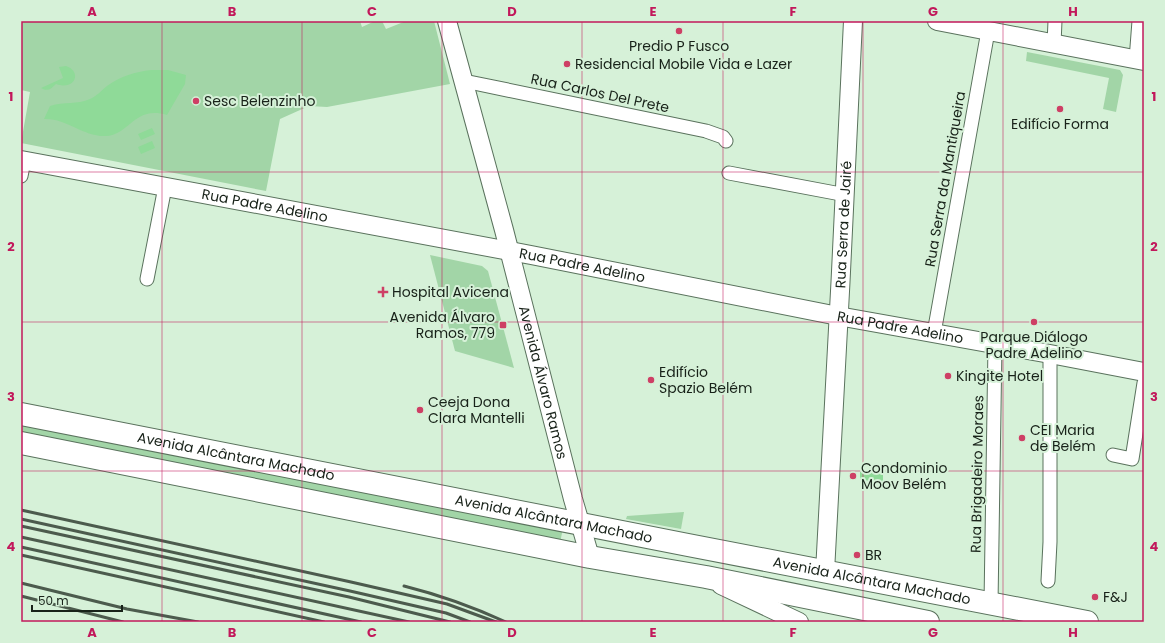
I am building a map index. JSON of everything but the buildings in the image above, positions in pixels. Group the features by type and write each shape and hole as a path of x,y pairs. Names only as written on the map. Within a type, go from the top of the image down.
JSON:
{"highway":[{"name":"Avenida Alcântara Machado","path":"21,414 1087,622"},
{"name":"Avenida Alcântara Machado","path":"21,443 590,557 706,578 928,622"}],"main road":[{"name":"Avenida Álvaro Ramos","path":"447,21 510,252 573,499 590,557"},
{"name":"Rua Serra de Jairé","path":"825,572 838,316 846,195 853,21"},
{"path":"937,21 965,24 988,31 1140,60"},
{"name":"Rua Padre Adelino","path":"22,166 165,187 838,316 1144,372"},
{"name":"Avenida Alcântara Machado","path":"706,578 799,622"}],"street":[{"path":"1054,44 1055,21"},
{"path":"1139,21 1140,60"},
{"name":"Rua Serra da Mantiqueira","path":"934,333 988,31"},
{"name":"Rua Carlos Del Prete","path":"464,81 706,131 723,137 726,141"},
{"path":"729,173 846,195"},
{"path":"147,279 165,187"},
{"name":"Rua Brigadeiro Moraes","path":"991,604 995,344"},
{"path":"1048,581 1050,542 1050,354"},
{"path":"1113,455 1132,459 1144,383"}],"shaded area":[{"name":"Sesc Belenzinho","path":"21,21 360,21 362,27 375,21 382,21 386,29 406,21 434,21 450,84 327,107 309,106 280,119 266,191 21,143 30,92 21,90"},
{"path":"1027,52 1120,70 1123,75 1116,112 1103,109 1109,78 1026,61"},
{"path":"66,66 71,68 74,72 75,76 72,83 68,85 56,84 48,90 41,88 63,78 59,67"},
{"path":"151,70 168,70 186,75 185,84 167,115 156,113 147,114 133,121 121,131 106,136 90,134 60,121 44,119 50,106 85,101 123,77 134,73"},
{"path":"152,128 155,134 141,140 138,134"},
{"path":"152,141 155,148 141,154 138,147"},
{"path":"430,255 482,266 488,271 514,368 455,351"},
{"path":"21,421 563,528 560,543 21,436"},
{"path":"860,472 883,474 883,482 860,480"},
{"path":"684,512 681,529 626,519 627,516"}],"railway":[{"path":"21,510 447,604 496,622"},
{"path":"21,519 446,613 470,622"},
{"path":"21,526 349,597 450,622"},
{"path":"21,537 409,622"},
{"path":"21,547 361,622"},
{"path":"21,555 324,622"},
{"path":"21,583 127,609 198,622"},
{"path":"404,586 456,602 506,622"},
{"path":"21,596 123,622"}],"place":[{"name":"Predio P Fusco","path":"679,31"},
{"name":"Residencial Mobile Vida e Lazer","path":"567,64"},
{"name":"Sesc Belenzinho","path":"196,101"},
{"name":"Edifício Forma","path":"1060,109"},
{"name":"Hospital Avicena","path":"383,292"},
{"name":"Parque Diálogo Padre Adelino","path":"1034,322"},
{"name":"Avenida Álvaro Ramos, 779","path":"503,325"},
{"name":"Kingite Hotel","path":"948,376"},
{"name":"Edifício Spazio Belém","path":"651,380"},
{"name":"Ceeja Dona Clara Mantelli","path":"420,410"},
{"name":"CEI Maria de Belém","path":"1022,438"},
{"name":"Condominio Moov Belém","path":"853,476"},
{"name":"BR","path":"857,555"},
{"name":"F&J","path":"1095,597"}]}
